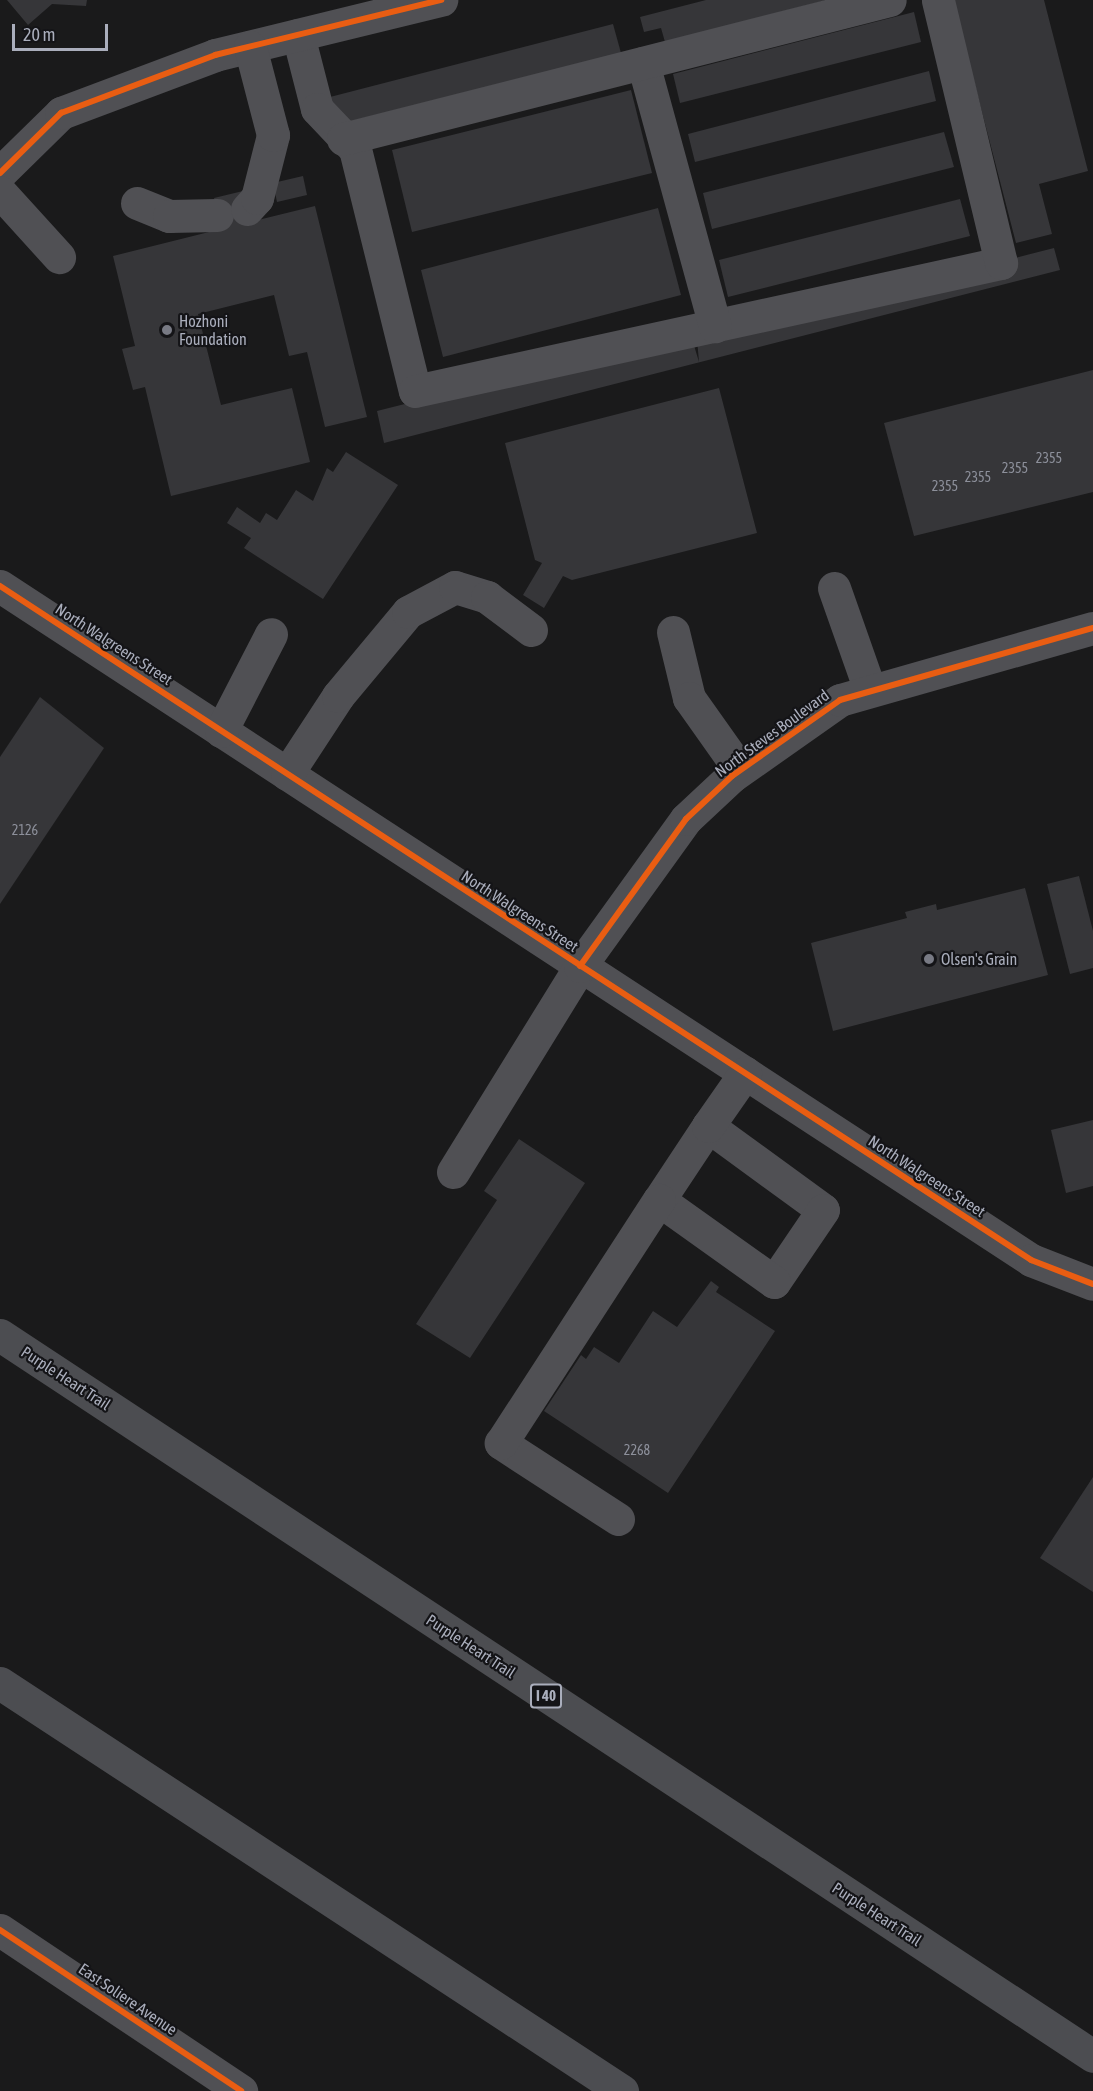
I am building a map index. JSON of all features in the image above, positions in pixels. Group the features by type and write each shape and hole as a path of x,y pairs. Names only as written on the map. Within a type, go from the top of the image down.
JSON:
{"highway":[{"name":"Purple Heart Trail","path":"0,1335 1093,2056"},
{"path":"0,1683 622,2091"}],"street":[{"path":"0,173 61,112 250,47 298,35 350,11 441,0"},
{"path":"343,139 890,0"},
{"path":"298,35 317,109 343,139 355,149 415,391 1001,263 938,0"},
{"path":"137,203 169,216 232,212 257,198 273,135 250,47"},
{"path":"644,63 715,326"},
{"path":"0,192 59,257"},
{"name":"North Walgreens Street","path":"0,586 1031,1260 1093,1284"},
{"path":"287,774 338,696 408,612 455,587 487,597 531,630"},
{"path":"834,588 870,690"},
{"name":"North Steves Boulevard","path":"453,1172 580,966 686,819 740,770 840,700 1093,628"},
{"path":"673,632 689,698 740,770"},
{"path":"221,730 271,633"},
{"path":"618,1520 501,1443 659,1200 745,1073"},
{"path":"659,1200 774,1282 823,1210 708,1126"},
{"name":"East Soliere Avenue","path":"0,1930 241,2091"}],"building":[{"path":"7,0 87,0 86,6 52,4 28,25"},
{"path":"706,0 827,0 665,42 661,28 644,32 640,17"},
{"path":"953,0 1044,0 1088,171 1039,184 1052,234 1016,243"},
{"path":"914,12 921,42 680,103 673,74"},
{"path":"613,24 621,53 336,125 330,97"},
{"path":"929,71 936,101 695,162 688,134"},
{"path":"631,90 652,173 412,232 392,150"},
{"path":"944,132 954,167 712,229 703,193"},
{"path":"303,176 307,195 277,202 273,183"},
{"name":"Hozhoni Foundation","path":"243,191 250,222 315,206 367,417 325,427 307,352 289,356 274,295 198,314 221,405 292,388 310,462 171,496 145,387 133,390 122,349 135,346 113,256 221,229 214,198"},
{"path":"960,199 970,236 728,297 719,260"},
{"path":"658,208 681,295 443,357 421,270"},
{"path":"1054,248 1060,270 384,443 377,411 690,332 699,362 697,339"},
{"path":"1093,370 1093,492 914,536 884,423"},
{"path":"719,388 757,533 572,580 563,576 544,608 523,595 542,563 535,560 505,443"},
{"path":"346,452 398,485 323,599 244,548 251,538 227,523 237,507 260,523 266,513 277,520 296,490 313,501 327,468 333,472"},
{"path":"40,697 104,748 0,904 0,757"},
{"path":"1079,876 1093,931 1093,968 1070,974 1047,884"},
{"name":"Olsen's Grain","path":"1025,888 1048,975 833,1031 811,943 907,918 905,912 936,904 937,910"},
{"path":"1093,1120 1093,1186 1066,1193 1051,1130"},
{"path":"519,1139 585,1183 470,1358 416,1324 497,1200 484,1191"},
{"path":"711,1281 719,1287 716,1292 775,1331 668,1493 544,1411 581,1355 586,1359 594,1347 619,1363 653,1311 677,1327"},
{"path":"1093,1477 1093,1592 1040,1558"}],"cycle path":[{"path":"0,173 61,113 215,55 441,0"},
{"path":"0,586 1031,1260 1093,1284"},
{"path":"580,966 686,819 732,776 840,700 1093,628"},
{"path":"0,1930 241,2091"}],"place":[{"name":"Hozhoni Foundation","path":"167,330"},
{"name":"Olsen's Grain","path":"929,959"}]}
